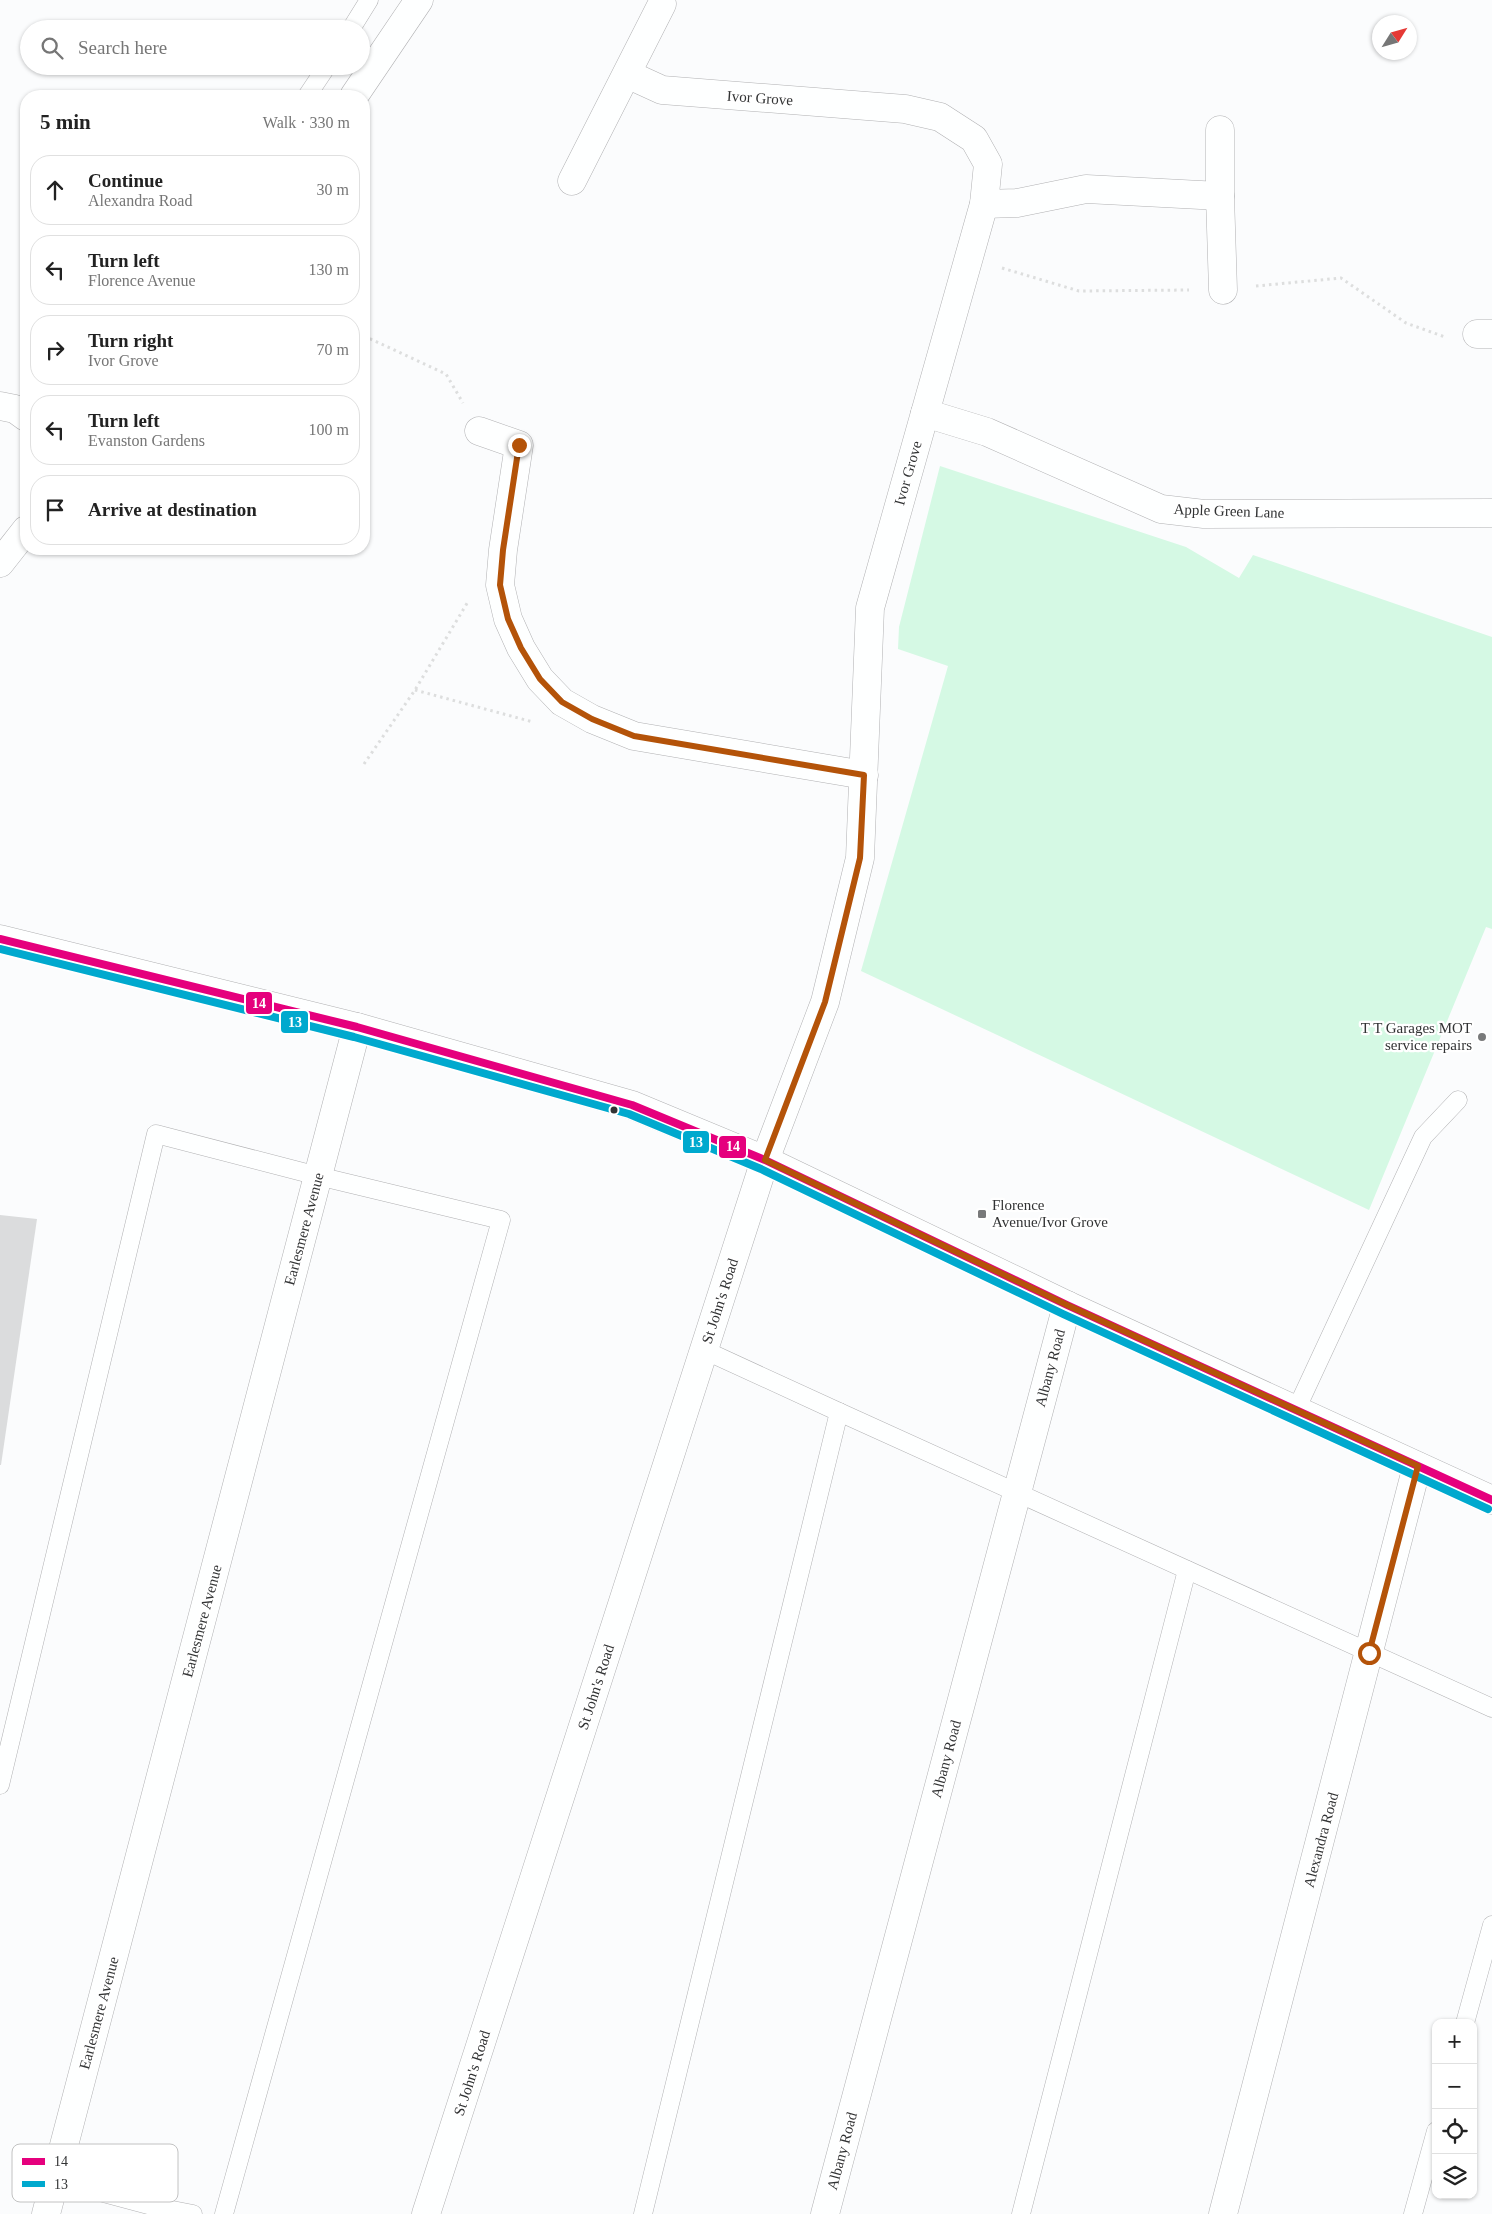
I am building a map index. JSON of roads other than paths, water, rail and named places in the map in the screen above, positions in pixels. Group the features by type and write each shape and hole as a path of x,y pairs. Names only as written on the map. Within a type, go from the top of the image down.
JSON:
{"street":[{"path":"370,72 419,0"},
{"path":"572,181 662,4"},
{"name":"Ivor Grove","path":"627,74 662,90 905,108 940,117 974,139 988,164 984,204 870,608 860,858 825,1002 765,1160"},
{"path":"358,90 368,75"},
{"path":"1220,130 1223,290"},
{"path":"984,204 1017,203 1086,189 1220,196"},
{"path":"0,406 15,409 20,413"},
{"name":"Apple Green Lane","path":"925,413 987,432 1161,509 1204,514 1492,513"},
{"path":"479,431 519,445 503,550 500,585 508,619 521,648 540,679 562,702 592,719 634,736 864,775"},
{"path":"0,563 20,538"},
{"path":"0,939 357,1027 632,1105 765,1160 1067,1305 1492,1500"},
{"name":"Earlesmere Avenue","path":"64,2144 357,1027"},
{"name":"St John's Road","path":"426,2214 765,1160"},
{"name":"Albany Road","path":"825,2214 1067,1305"},
{"name":"Alexandra Road","path":"1223,2214 1418,1466"}],"lane":[{"path":"357,20 369,0"},
{"path":"311,90 321,75"},
{"path":"1296,1410 1423,1137 1458,1100"},
{"path":"0,1785 156,1134 318,1176 501,1220 224,2214"},
{"path":"704,1350 1492,1708"},
{"path":"643,2214 839,1412"},
{"path":"1022,2214 1187,1570"},
{"path":"1466,2019 1492,1925"},
{"path":"1413,2214 1432,2145"},
{"path":"137,2202 193,2214"}],"place":[{"name":"T T Garages MOT service repairs","path":"1482,1037"},
{"name":"Florence Avenue/Ivor Grove","path":"982,1214"}]}
